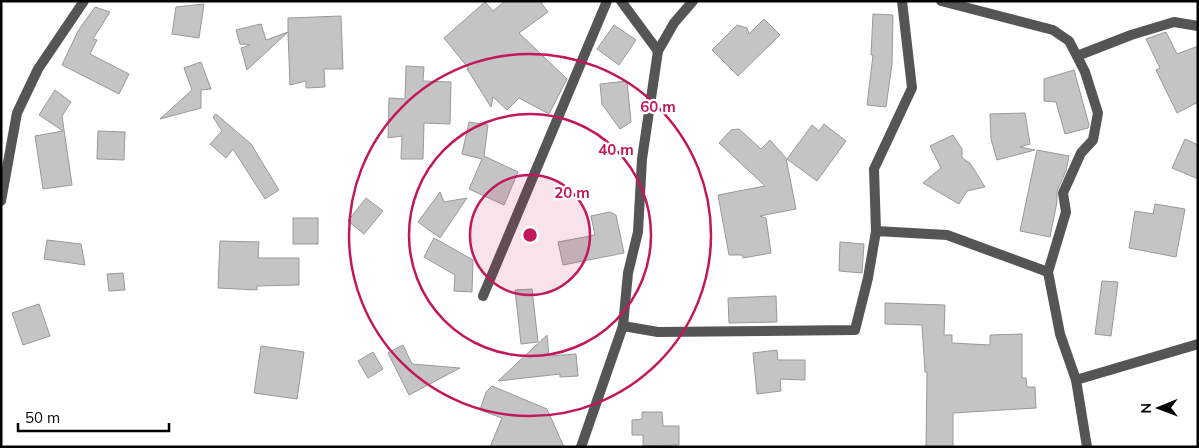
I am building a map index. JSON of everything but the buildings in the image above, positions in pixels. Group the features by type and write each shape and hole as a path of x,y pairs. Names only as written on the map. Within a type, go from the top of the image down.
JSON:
{"street":[{"path":"1,201 17,113 38,69 84,1"},
{"path":"483,296 607,1"},
{"path":"621,1 658,51"},
{"path":"582,447 623,326 628,273 638,232 642,159 658,51 674,23 693,1"},
{"path":"623,326 658,332 855,330 868,278 876,231 874,169 912,88 902,1"},
{"path":"941,1 1053,30 1069,41 1085,72 1098,113 1093,140 1081,152 1063,193 1066,212 1048,272 1060,334 1076,380 1087,447"},
{"path":"1077,56 1131,35 1174,22 1198,26"},
{"path":"876,231 947,235 1048,272"},
{"path":"1076,380 1198,344"}]}
